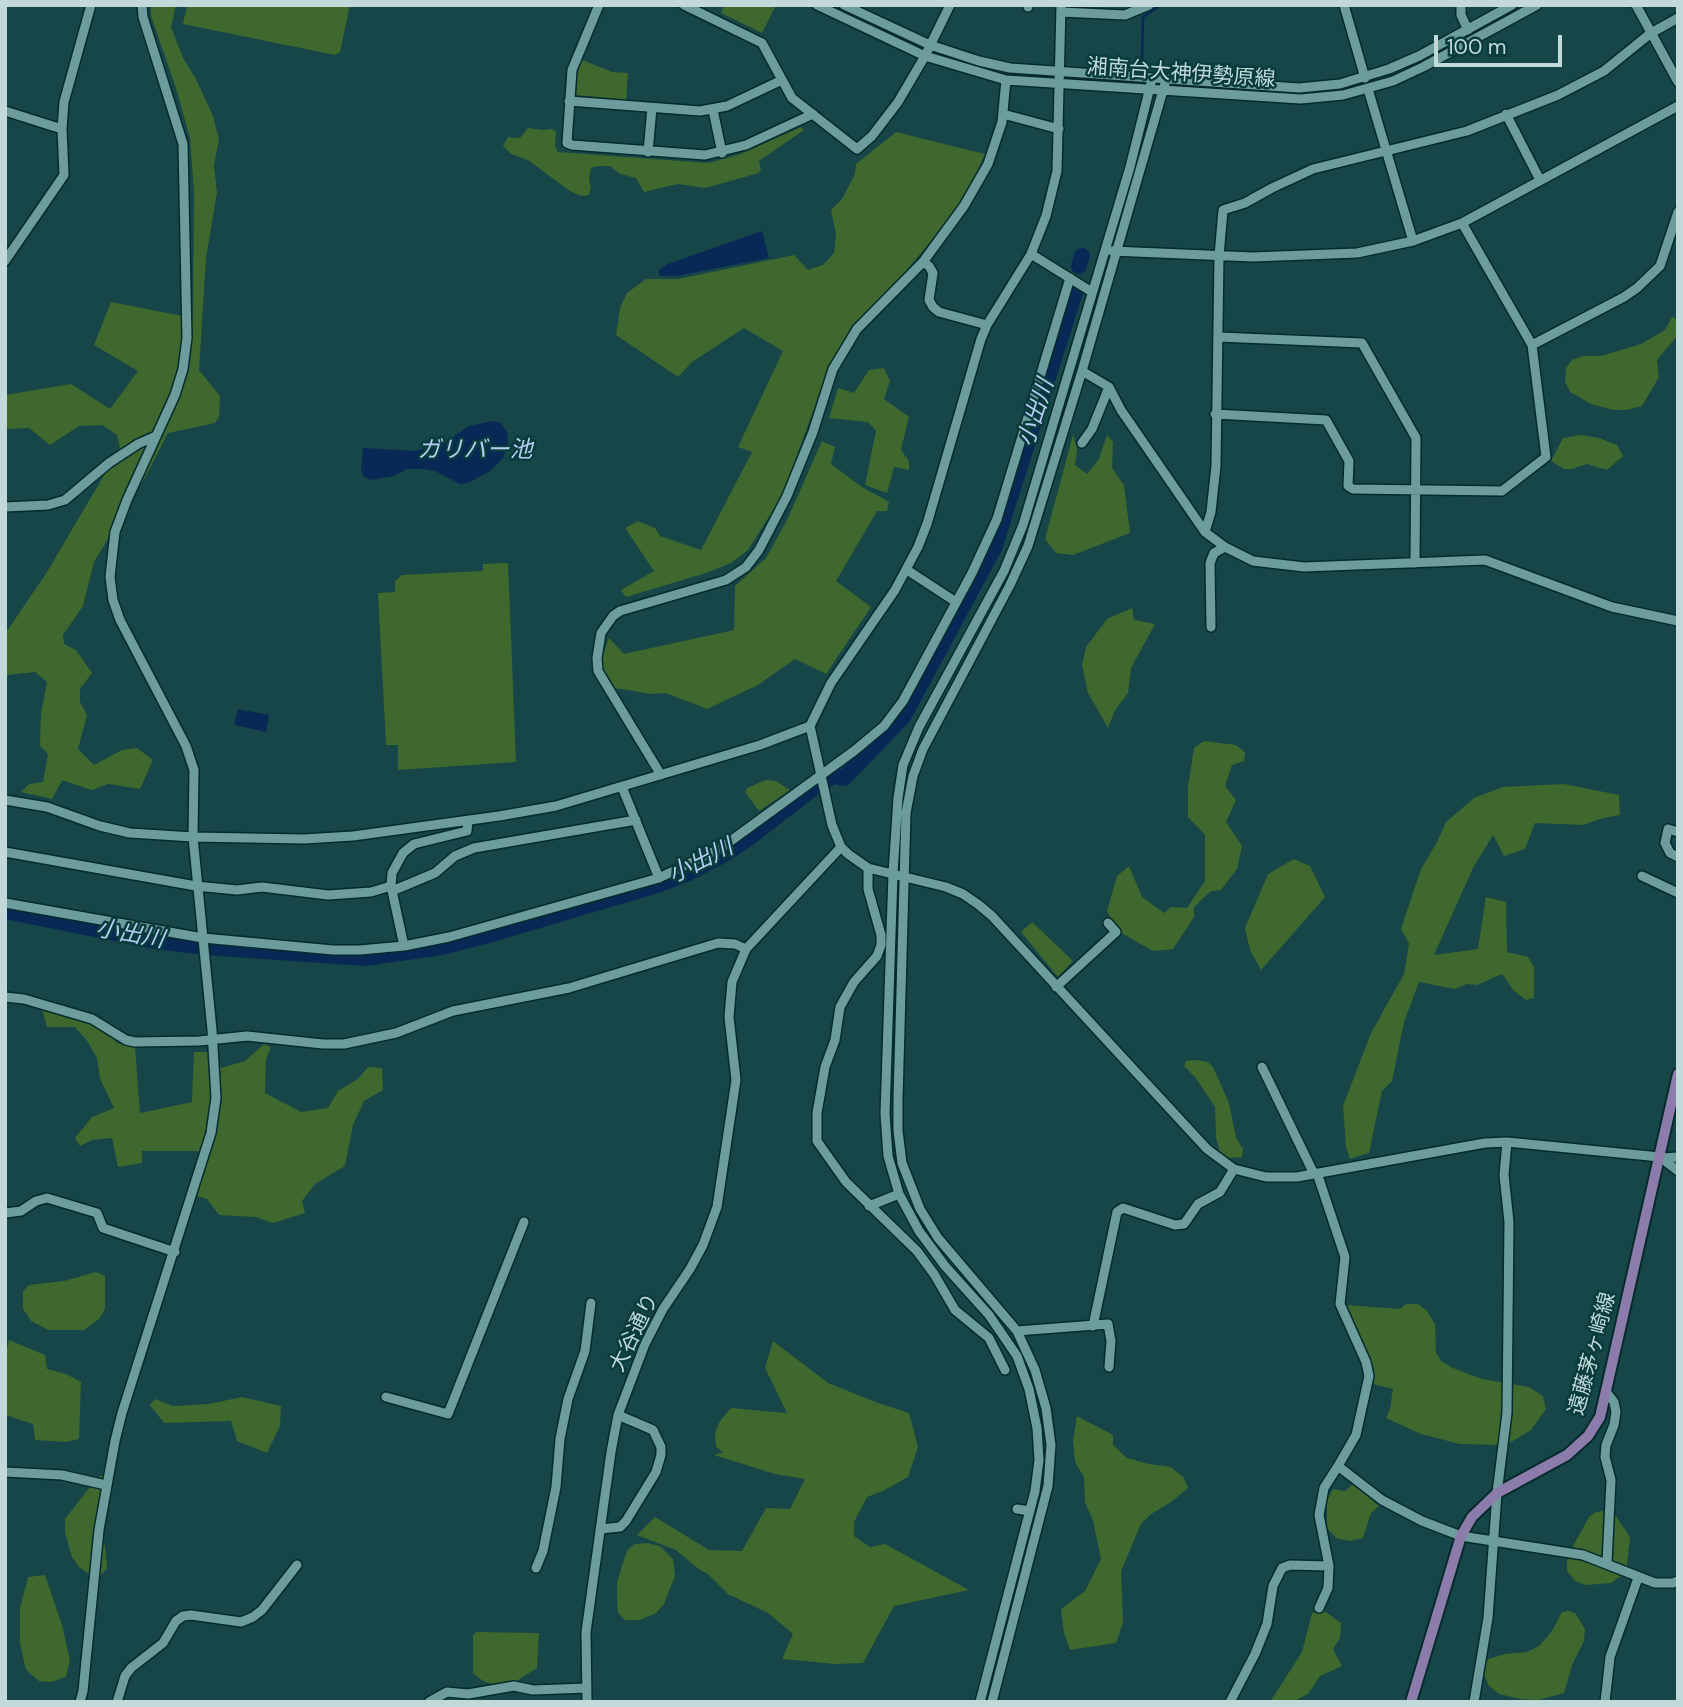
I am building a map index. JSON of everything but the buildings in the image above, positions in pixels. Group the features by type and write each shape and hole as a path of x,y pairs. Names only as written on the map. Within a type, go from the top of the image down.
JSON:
{"main road":[{"name":"遠藤茅ヶ崎線","path":"1411,1702 1461,1536 1476,1513 1497,1493 1567,1455 1588,1436 1600,1417 1678,1073"}],"street":[{"path":"5,261 64,175 64,102 91,5"},
{"path":"80,1702 99,1530 122,1413 211,1133 215,1113 212,1039 192,837 195,787 191,758 120,620 113,600 110,577 115,531 174,395 183,369 187,338 183,144 143,17 142,5"},
{"path":"599,5 572,70 567,143 689,155 722,153 746,145 813,114"},
{"path":"684,5 762,43 792,98 857,149 872,136 898,102 950,5"},
{"name":"湘南台大神伊勢原線","path":"817,5 925,56 1006,80 1301,99 1343,95 1393,81 1537,5"},
{"name":"湘南台大神伊勢原線","path":"844,5 930,45 1010,68 1299,88 1320,87 1365,78 1419,57 1512,5"},
{"path":"1149,5 1125,15 1061,9 1057,171 1046,216 1031,254 987,325 927,524 907,570 831,683 810,726 835,834 848,854 868,868 946,887 979,905 1207,1149 1234,1169 1266,1177 1315,1174 1485,1143 1507,1142 1678,1157"},
{"path":"1344,5 1365,78"},
{"path":"1461,5 1461,15 1468,30"},
{"path":"1636,5 1678,82"},
{"path":"1205,532 1212,512 1216,466 1219,256 1223,210 1245,203 1313,169 1467,131 1558,95 1604,71 1651,33 1678,18"},
{"path":"980,1702 1030,1511 1039,1460 1037,1427 1029,1389 1017,1356 989,1315 945,1266 919,1231 899,1194 888,1156 886,1114 893,873 898,798 903,765 919,727 1004,570 1023,526 1130,167 1152,79"},
{"path":"569,101 713,110 782,80"},
{"path":"660,775 598,671 601,632 620,611 726,580 746,567 759,550 787,496 813,432 833,369 857,330 923,262 964,205 988,164 1003,114 1006,80"},
{"path":"992,1702 1048,1486 1051,1445 1046,1408 1035,1370 1017,1331 938,1238 920,1209 902,1163 898,1099 906,813 923,748 1028,546 1166,80"},
{"path":"1368,89 1413,241"},
{"path":"1104,250 1219,256 1357,253 1413,241 1462,223 1678,106"},
{"path":"648,152 652,108"},
{"path":"713,110 722,153"},
{"path":"5,111 62,129"},
{"path":"1003,114 1059,129"},
{"path":"1506,114 1540,180"},
{"path":"1532,345 1637,288 1660,266 1678,212"},
{"path":"1215,414 1326,420 1349,461 1348,486 1353,489 1502,491 1546,457 1532,345 1462,223"},
{"path":"1031,254 1092,292"},
{"path":"923,262 933,273 929,300 933,307 939,312 987,325"},
{"path":"5,904 204,944 333,950 404,947 449,937 659,878 721,848 822,780 884,726 895,713 997,520 1070,278"},
{"path":"1219,337 1362,343 1416,438 1415,563"},
{"path":"1082,371 1109,387 1121,410 1205,532 1225,547 1253,561 1304,567 1485,561 1612,607 1678,621"},
{"path":"1082,443 1092,429 1109,387"},
{"path":"5,507 48,505 65,500 110,463 138,444 156,436"},
{"path":"1211,626 1210,563 1214,552 1225,547"},
{"path":"907,570 956,602"},
{"path":"5,800 47,807 100,826 130,833 304,839 353,836 556,806 760,745 810,726"},
{"path":"622,787 659,878"},
{"path":"5,852 196,886 237,890 262,887 328,895 391,889 435,873 455,856 474,848 636,820"},
{"path":"404,947 391,889 392,873 403,853 414,844 467,831 468,821"},
{"path":"1678,832 1668,829 1664,843 1670,853 1678,858"},
{"name":"大谷通り","path":"587,1702 586,1632 618,1415 649,1335 704,1245 718,1207 736,1080 729,1004 732,982 746,949 841,846"},
{"path":"868,868 868,889 881,935 881,945 877,956 855,982 840,1007 835,1040 825,1067 816,1126 817,1141 846,1182 917,1251 955,1310 989,1338 1004,1370"},
{"path":"1642,876 1678,893"},
{"path":"1056,987 1116,932 1108,923"},
{"path":"5,998 24,999 92,1019 126,1040 135,1042 270,1037 323,1044 371,1040 453,1011 569,988 718,943 735,944 746,949"},
{"path":"1262,1067 1315,1174 1345,1257 1340,1304 1366,1362 1369,1376 1356,1435 1324,1488 1319,1515 1329,1566 1328,1588 1319,1608"},
{"path":"1474,1702 1488,1618 1497,1493 1507,1413 1510,1222 1504,1175 1507,1142"},
{"path":"1661,1157 1678,1171"},
{"path":"1093,1326 1117,1212 1123,1208 1175,1225 1184,1224 1198,1204 1220,1192 1234,1169"},
{"path":"869,1206 899,1194"},
{"path":"5,1213 21,1210 47,1198 97,1213 103,1228 174,1252"},
{"path":"386,1397 448,1414 524,1222"},
{"path":"536,1569 543,1551 556,1487 560,1439 568,1399 584,1351 592,1303"},
{"path":"1017,1331 1108,1324 1111,1341 1109,1367"},
{"path":"1607,1393 1614,1402 1615,1412 1614,1425 1605,1445 1611,1480 1607,1563"},
{"path":"600,1529 620,1527 626,1521 656,1472 661,1455 661,1447 653,1430 618,1415"},
{"path":"1338,1466 1382,1500 1422,1521 1461,1536 1583,1555 1655,1583 1678,1581"},
{"path":"5,1472 62,1475 106,1485"},
{"path":"1017,1509 1030,1511"},
{"path":"117,1702 125,1676 131,1668 163,1643 176,1621 191,1615 241,1622 253,1617 262,1610 297,1565"},
{"path":"1230,1702 1267,1624 1273,1587 1282,1568 1290,1565 1329,1566"},
{"path":"1605,1702 1610,1657 1638,1578"},
{"path":"429,1702 447,1692 468,1694 514,1686 533,1690 587,1688"}],"green space":[{"path":"151,5 176,5 171,27 183,58 213,116 219,139 214,166 217,193 206,258 199,370 220,396 219,417 215,423 168,433 146,476 94,562 83,606 63,635 64,644 76,650 92,673 80,689 80,702 87,715 78,749 94,765 122,750 137,748 153,760 140,789 108,784 92,790 62,780 52,799 21,792 29,784 43,782 48,754 40,746 41,713 47,682 35,672 8,675 5,678 5,634 47,572 120,448 117,435 102,425 79,426 50,445 29,428 5,429 5,395 71,384 110,409 138,371 94,345 111,302 193,318 194,192 190,138 151,16"},
{"path":"187,5 350,5 340,52 335,55 183,24"},
{"path":"724,5 776,5 762,33 721,13"},
{"path":"580,59 612,72 628,73 626,101 574,95"},
{"path":"801,127 804,130 759,161 759,173 705,188 678,184 644,192 636,178 620,174 610,166 598,166 591,168 589,195 581,196 528,160 511,154 503,146 508,137 520,138 528,128 551,129 556,131 555,146 558,152 708,163 738,155"},
{"path":"896,132 985,154 967,193 904,273 853,326 826,376 782,496 748,550 731,563 706,573 626,597 621,590 654,571 625,528 638,521 655,528 660,536 701,550 752,452 738,447 783,351 744,328 692,362 678,377 616,335 620,308 627,293 646,279 678,279 794,255 808,270 823,265 834,253 836,234 831,210 842,199 855,174 856,164"},
{"path":"1672,317 1678,320 1678,335 1657,360 1659,377 1642,406 1613,410 1591,404 1570,392 1565,381 1566,368 1572,360 1583,356 1601,356 1641,344 1665,330"},
{"path":"884,368 890,381 884,399 909,417 901,450 909,461 909,470 894,467 887,493 865,485 876,431 868,422 829,418 838,388 854,393 869,370"},
{"path":"1073,435 1077,449 1075,465 1087,474 1099,459 1107,435 1113,442 1112,468 1124,485 1130,533 1073,555 1056,553 1045,539"},
{"path":"1581,435 1617,445 1623,456 1607,470 1587,464 1564,469 1551,461 1563,438"},
{"path":"822,441 835,447 831,464 862,487 889,502 887,511 877,511 836,581 871,607 826,674 795,659 758,685 707,709 666,693 649,694 610,688 600,663 609,638 624,654 734,630 735,586 766,558 788,518"},
{"path":"508,563 516,762 398,770 398,745 386,745 378,593 395,592 395,581 402,575 483,571 483,564"},
{"path":"1132,608 1134,620 1155,624 1131,668 1128,693 1115,710 1108,728 1088,693 1082,665 1086,647 1107,619"},
{"path":"1204,741 1236,745 1245,752 1244,761 1232,765 1225,786 1236,800 1226,822 1242,846 1237,869 1221,890 1211,891 1194,907 1194,917 1173,949 1153,951 1118,931 1107,911 1117,876 1129,866 1142,897 1164,913 1171,907 1187,908 1205,881 1205,835 1188,817 1188,787 1194,748"},
{"path":"766,780 776,781 790,790 759,811 745,792 747,788"},
{"path":"1564,784 1619,795 1620,815 1583,825 1535,823 1525,849 1504,856 1493,835 1473,868 1434,955 1478,949 1486,897 1506,902 1507,952 1528,957 1534,967 1534,998 1526,1000 1514,991 1502,974 1477,985 1467,984 1455,989 1419,982 1404,1022 1392,1081 1382,1091 1369,1153 1350,1159 1346,1147 1343,1106 1371,1033 1404,974 1409,943 1401,929 1421,869 1446,822 1474,798 1503,787"},
{"path":"1294,859 1310,866 1325,897 1261,970 1250,950 1245,928 1268,874"},
{"path":"1032,922 1073,961 1058,977 1021,932"},
{"path":"45,1007 108,1031 117,1043 135,1047 140,1113 192,1102 194,1052 217,1052 221,1068 245,1061 264,1044 271,1047 266,1059 265,1093 301,1112 328,1108 338,1091 358,1079 368,1067 382,1068 383,1090 364,1101 353,1125 345,1166 315,1184 302,1201 305,1213 273,1223 256,1217 219,1215 207,1199 193,1195 206,1154 196,1151 142,1151 142,1163 118,1167 112,1138 92,1140 80,1146 75,1138 92,1117 114,1108 100,1079 97,1058 88,1042 75,1027 47,1027 42,1009"},
{"path":"1186,1061 1208,1062 1213,1067 1229,1103 1236,1138 1243,1149 1242,1157 1230,1158 1220,1153 1216,1137 1215,1107 1195,1077 1184,1066"},
{"path":"96,1272 105,1276 105,1309 99,1319 84,1330 49,1330 31,1321 23,1309 23,1291 29,1285 64,1281"},
{"path":"1406,1304 1418,1304 1427,1311 1435,1324 1436,1352 1441,1361 1482,1379 1529,1387 1543,1396 1546,1409 1531,1430 1506,1445 1460,1444 1421,1434 1386,1418 1393,1389 1373,1384 1374,1371 1347,1305 1400,1309"},
{"path":"9,1340 45,1355 47,1369 66,1374 81,1382 79,1439 65,1442 35,1440 33,1424 5,1415 5,1357"},
{"path":"773,1341 828,1383 909,1413 918,1447 908,1477 867,1497 854,1522 854,1536 870,1547 885,1544 969,1590 894,1606 863,1663 835,1664 782,1659 793,1634 768,1613 728,1594 708,1574 676,1550 637,1535 655,1517 709,1550 742,1551 766,1508 790,1509 805,1479 775,1474 714,1455 723,1452 716,1447 715,1433 720,1421 731,1408 787,1413 765,1368"},
{"path":"242,1397 281,1406 280,1426 267,1453 237,1441 231,1421 164,1423 150,1405 155,1399 173,1406 209,1404"},
{"path":"1077,1416 1113,1435 1113,1445 1127,1458 1171,1467 1184,1478 1188,1488 1141,1524 1121,1571 1123,1623 1116,1643 1070,1650 1064,1633 1061,1609 1085,1591 1101,1559 1093,1521 1085,1502 1084,1477 1075,1462 1073,1440"},
{"path":"109,1471 105,1501 95,1522 105,1546 107,1568 101,1575 89,1574 79,1567 72,1557 65,1533 65,1519 97,1478"},
{"path":"1354,1483 1379,1506 1371,1513 1363,1538 1350,1541 1336,1538 1327,1528 1327,1500 1333,1489 1345,1491"},
{"path":"1603,1511 1613,1512 1630,1537 1627,1565 1621,1576 1611,1583 1586,1585 1575,1581 1567,1571 1567,1562 1589,1517"},
{"path":"634,1544 660,1546 673,1559 675,1576 664,1604 656,1613 640,1620 625,1620 618,1613 617,1598 617,1583 622,1566 627,1551"},
{"path":"45,1575 62,1625 70,1660 66,1677 51,1682 39,1681 26,1670 20,1643 20,1608 28,1577"},
{"path":"1323,1610 1341,1623 1340,1638 1333,1649 1342,1666 1320,1676 1308,1694 1292,1702 1270,1702 1302,1652 1312,1613"},
{"path":"1562,1612 1575,1613 1585,1629 1584,1641 1572,1665 1564,1693 1538,1700 1521,1699 1499,1694 1489,1686 1484,1675 1484,1666 1489,1659 1527,1652 1539,1646 1552,1631"},
{"path":"476,1632 539,1633 537,1668 512,1684 494,1685 483,1681 473,1673 473,1635"}],"water":[{"path":"762,231 769,258 677,276 659,276 659,270 668,264"},
{"name":"ガリバー池","path":"493,421 501,423 507,432 508,443 503,458 490,471 468,483 460,484 435,471 424,469 407,469 394,476 370,480 364,477 361,470 363,448 416,451 445,442 469,426"},
{"path":"238,709 269,715 266,732 234,725"}],"waterway":[{"path":"1142,65 1143,17 1161,5"},
{"name":"小出川","path":"1079,266 1082,256"},
{"name":"小出川","path":"5,911 154,941 365,958 442,947 485,936 657,885 723,855 816,786 833,776 844,778 903,717 994,548 1075,292"}]}
